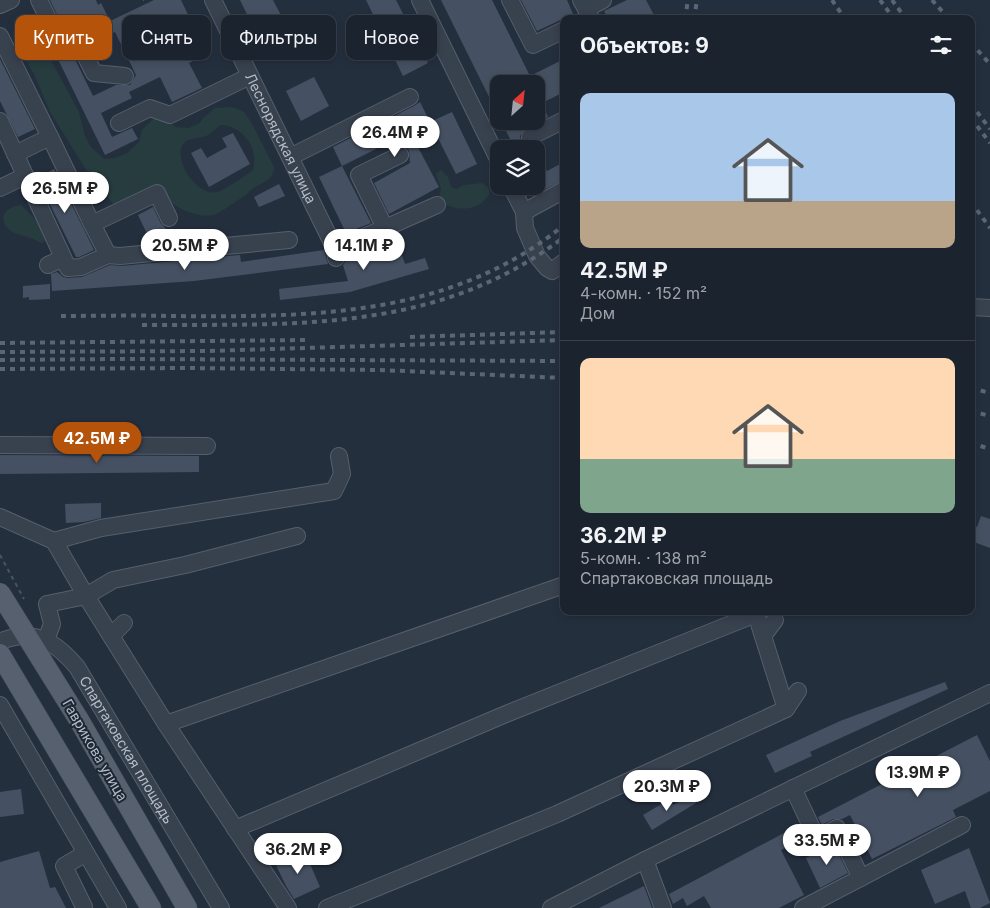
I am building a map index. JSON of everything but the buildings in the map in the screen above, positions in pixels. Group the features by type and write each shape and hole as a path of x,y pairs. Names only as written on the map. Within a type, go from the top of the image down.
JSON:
{"main road":[{"name":"Гаврикова улица","path":"0,593 79,720 187,908"},
{"path":"1,643 51,737 151,908"}],"street":[{"path":"0,5 11,0"},
{"path":"39,0 55,34 78,41 94,73 125,76"},
{"name":"Леснорядская улица","path":"213,0 336,254 385,228"},
{"path":"420,0 490,142"},
{"path":"510,0 533,45 560,32"},
{"path":"587,12 603,0"},
{"path":"0,36 108,255"},
{"path":"120,123 150,108 170,115 250,76"},
{"path":"290,157 410,97"},
{"path":"0,121 8,146 25,176 65,263"},
{"path":"530,137 560,122"},
{"path":"8,146 50,137"},
{"path":"400,155 359,174 385,228 437,205"},
{"path":"0,188 25,176"},
{"path":"524,212 560,192"},
{"path":"92,224 157,193 169,218"},
{"path":"516,195 524,212 525,228 537,256 546,268 552,271 560,265"},
{"path":"48,265 65,263 81,267 108,255 120,256 290,240"},
{"path":"975,307 990,308"},
{"path":"0,445 206,446"},
{"path":"54,541 102,528 334,491 342,474 339,456"},
{"path":"0,517 54,541 166,724 288,908"},
{"path":"46,640 52,624 47,604 86,596 113,580 185,565 297,536"},
{"path":"166,724 560,586"},
{"path":"235,829 506,714 750,615"},
{"path":"756,615 786,708"},
{"path":"763,636 775,620"},
{"path":"111,636 124,623"},
{"name":"Спартаковская площадь","path":"1,643 24,635 35,636 46,640 60,650 77,667 221,908"},
{"path":"327,908 557,814 786,708 798,691"},
{"path":"551,908 645,860 990,693"},
{"path":"0,705 118,908"},
{"path":"793,788 818,839 837,828 860,878"},
{"path":"803,908 962,825"},
{"path":"84,906 64,866 86,853"},
{"path":"645,860 663,908"}],"green space":[{"path":"15,28 15,41 13,38"},
{"path":"26,60 52,60 79,112 85,136 91,147 104,159 115,158 127,153 139,142 142,130 155,117 166,120 176,127 189,128 200,123 215,108 231,107 244,112 251,122 274,167 273,173 271,177 246,195 213,215 197,215 181,209 172,203 160,189 114,205 85,168 50,112 34,74","holes":["221,125 236,129 248,140 251,146 254,154 253,170 217,192 209,192 202,189 194,183 183,166 181,150 184,143 208,135"]},
{"path":"441,170 448,177 451,187 456,189 464,185 482,183 488,187 490,193 485,200 473,207 451,207 438,200 441,189 436,174"},
{"path":"21,205 43,227 46,241 41,243 17,234 5,225 4,214 11,208"}],"railway":[{"path":"686,15 688,0"},
{"path":"695,15 697,0"},
{"path":"832,0 842,15"},
{"path":"880,0 891,15"},
{"path":"892,0 903,15"},
{"path":"932,0 945,15"},
{"path":"975,47 990,64"},
{"path":"975,109 990,129"},
{"path":"975,123 990,143"},
{"path":"975,207 990,228"},
{"path":"61,316 272,315 324,312 375,306 425,295 473,279 520,256 560,228"},
{"path":"142,325 308,322 362,317 414,307 466,292 516,269 560,240"},
{"path":"410,337 560,332"},
{"path":"0,343 307,340"},
{"path":"0,352 208,351 560,340"},
{"path":"0,360 560,361"},
{"path":"0,369 380,370 560,378"},
{"path":"975,389 990,393"},
{"path":"975,412 990,416"},
{"path":"975,444 990,449"}]}
